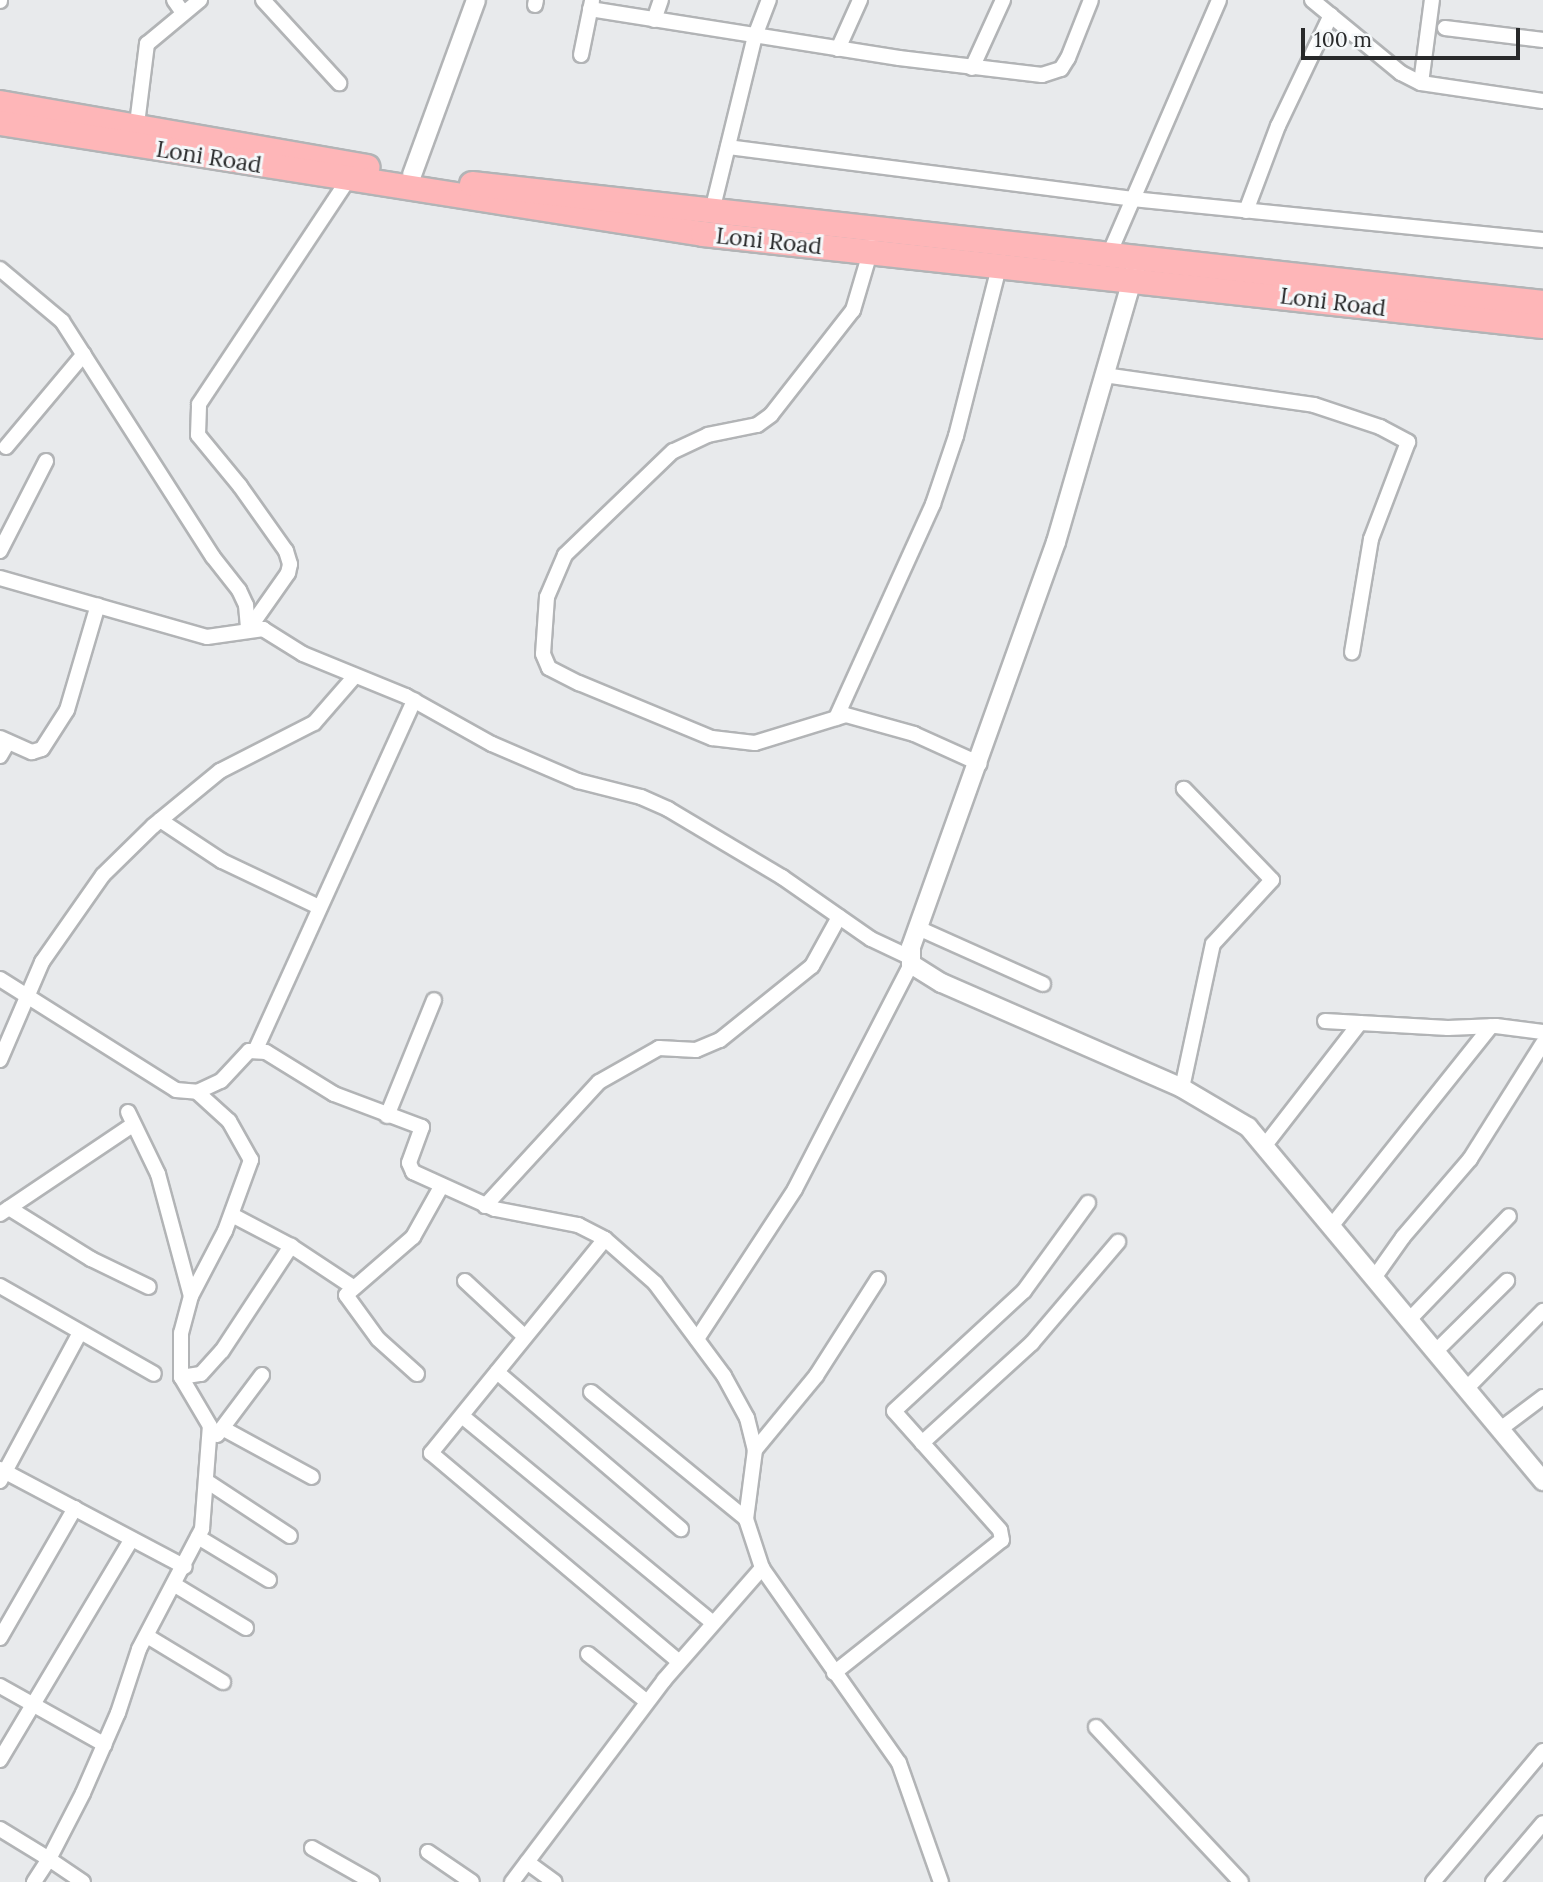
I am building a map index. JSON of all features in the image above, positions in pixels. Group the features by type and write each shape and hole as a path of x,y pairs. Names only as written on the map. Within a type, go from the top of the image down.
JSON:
{"highway":[{"name":"Loni Road","path":"0,103 137,124 412,174 712,211 1000,264 1104,266"},
{"name":"Loni Road","path":"0,123 703,234 873,239 1135,270 1543,326"},
{"name":"Loni Road","path":"1135,270 1543,303"}],"street":[{"path":"174,0 183,13"},
{"path":"137,124 147,44 200,0"},
{"path":"263,0 339,83"},
{"path":"412,174 476,0"},
{"path":"654,20 661,0"},
{"path":"712,211 755,36 769,0"},
{"path":"838,49 860,0"},
{"path":"972,68 1003,0"},
{"path":"581,55 592,4 654,20 755,36 972,68 1042,75 1061,69 1091,0"},
{"path":"1104,266 1219,0"},
{"path":"1312,0 1401,73 1420,83 1543,101"},
{"path":"1420,83 1432,0"},
{"path":"1246,211 1278,126 1331,15"},
{"path":"1445,28 1543,40"},
{"path":"728,147 1132,199 1543,240"},
{"path":"248,630 288,573 290,564 286,551 240,486 198,435 199,404 348,180"},
{"path":"873,239 853,310 771,415 757,425 692,440 673,451 565,555 547,597 542,654 549,667 712,738 755,743 846,715 880,723 980,764"},
{"path":"836,718 933,503 956,436 1000,264"},
{"path":"0,269 62,321 213,557 239,590 246,605 248,630"},
{"path":"696,1339 795,1189 910,960 918,928 980,764 1056,542 1135,270"},
{"path":"6,447 84,354"},
{"path":"1104,376 1314,405 1380,427 1408,442 1371,539 1352,652"},
{"path":"0,551 46,461"},
{"path":"0,578 206,636 263,629 303,654 414,700 492,744 578,781 641,797 668,809 782,877 871,939 910,960 942,983 1182,1088 1233,1116 1266,1144 1543,1481"},
{"path":"0,756 4,740 32,751 48,741 67,710 98,605"},
{"path":"0,1060 41,962 95,886 160,820 220,771 314,723 355,676"},
{"path":"197,1093 221,1081 256,1049 414,700"},
{"path":"1182,1088 1213,944 1272,880 1184,789"},
{"path":"160,820 222,861 319,907"},
{"path":"485,1206 599,1082 659,1048 696,1050 720,1040 812,966 839,917"},
{"path":"918,928 1043,984"},
{"path":"0,979 176,1090 197,1093 229,1121 251,1160 232,1215 191,1296 181,1333 181,1377 203,1410 210,1426 208,1482 198,1537 147,1636 105,1745 49,1859 34,1882"},
{"path":"387,1116 434,1000"},
{"path":"1325,1021 1492,1026 1543,1032"},
{"path":"1266,1144 1360,1023"},
{"path":"1333,1224 1492,1026"},
{"path":"1374,1278 1402,1237 1470,1159 1543,1043"},
{"path":"256,1049 334,1094 422,1127 409,1167 441,1187 485,1206 569,1222 605,1239 658,1286 741,1405 755,1451 746,1519 762,1569 834,1673 865,1709 900,1763 942,1882"},
{"path":"149,1287 91,1259 4,1211 130,1119 158,1174 191,1296"},
{"path":"417,1374 378,1339 346,1300 353,1287 413,1237 441,1187"},
{"path":"834,1673 1002,1540 1000,1530 894,1411 1024,1291 1088,1203"},
{"path":"232,1215 291,1246 353,1287"},
{"path":"1409,1320 1509,1216"},
{"path":"605,1239 431,1453 679,1662"},
{"path":"922,1443 1032,1343 1118,1242"},
{"path":"181,1377 201,1374 222,1351 291,1246"},
{"path":"755,1451 816,1376 878,1279"},
{"path":"465,1281 524,1336"},
{"path":"1436,1351 1507,1281"},
{"path":"0,1286 79,1335 154,1374"},
{"path":"1466,1389 1543,1311"},
{"path":"79,1335 2,1474 75,1508 184,1567"},
{"path":"497,1372 681,1529"},
{"path":"209,1441 224,1429 262,1375"},
{"path":"591,1392 746,1519"},
{"path":"1499,1430 1543,1397"},
{"path":"462,1416 712,1622"},
{"path":"224,1429 312,1477"},
{"path":"208,1482 290,1536"},
{"path":"0,1638 75,1508"},
{"path":"198,1537 269,1580"},
{"path":"0,1760 132,1539"},
{"path":"512,1882 647,1702 712,1622 762,1569"},
{"path":"175,1585 247,1628"},
{"path":"147,1636 223,1682"},
{"path":"588,1654 647,1702"},
{"path":"0,1686 105,1745"},
{"path":"1096,1727 1241,1882"},
{"path":"1433,1882 1543,1751"},
{"path":"1493,1882 1543,1823"},
{"path":"0,1829 83,1882"},
{"path":"312,1848 372,1882"},
{"path":"428,1852 472,1882"},
{"path":"527,1862 555,1882"}]}
